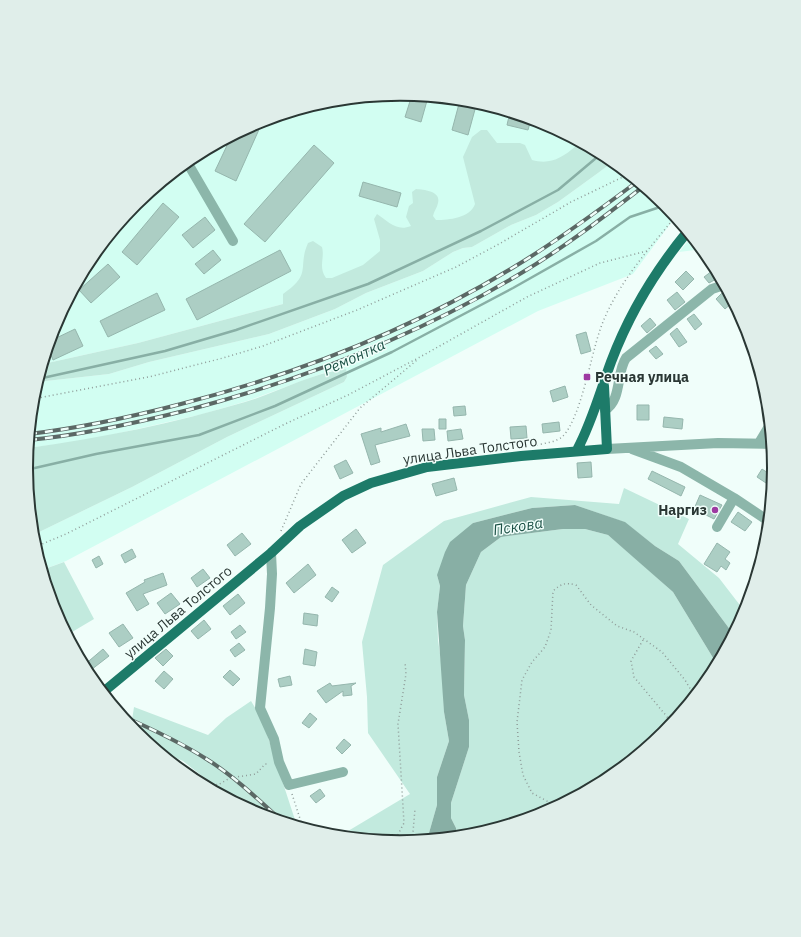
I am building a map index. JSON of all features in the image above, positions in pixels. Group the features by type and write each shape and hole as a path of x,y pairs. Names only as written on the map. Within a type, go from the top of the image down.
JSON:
{"main road":[{"path":"577,450 589,428 593,410 604,386 619,342 641,297 674,247 684,235"},
{"path":"604,386 607,448"},
{"name":"улица Льва Толстого","path":"106,688 270,553 300,526 343,496 371,483 427,467 607,448"}],"street":[{"path":"190,167 232,241"},
{"path":"605,410 612,406 622,364 626,358 712,289 720,286"},
{"path":"759,443 766,431"},
{"name":"улица Льва Толстого","path":"607,448 767,444"},
{"path":"628,448 681,467 734,498 765,518"},
{"path":"717,527 734,498"},
{"path":"270,553 272,574 270,608 260,708 274,739 279,762 289,785 343,772"}],"path":[{"path":"40,398 153,376 263,346 357,310 456,267 571,202 624,177"},
{"path":"531,445 555,441 562,437 567,430 579,404 593,359 599,333 610,307 633,270 672,221"},
{"path":"41,545 278,427 348,395 520,301 600,263 647,251"},
{"path":"280,532 301,484 360,408 420,357"},
{"path":"551,803 532,793 523,775 519,752 517,722 522,680 532,662 545,647 551,630 553,592 565,582 576,585 591,606 617,626 634,632 643,640 662,652 685,680 692,692"},
{"path":"643,640 630,661 634,677 669,719"},
{"path":"397,836 404,823 398,724 406,674 405,662"},
{"path":"212,784 218,785 230,778 256,774 265,764 279,762"},
{"path":"289,785 301,822"},
{"path":"411,836 413,832 415,809"}],"shaded area":[{"path":"400,101 425,102 472,108 519,121 563,139 594,156 283,304 138,343 49,363 61,328 82,285 95,264 124,226 158,192 196,163 217,150 260,129 305,114 353,104"},
{"path":"481,130 487,130 497,143 520,143 525,145 532,160 544,162 561,157 576,146 608,165 558,202 536,215 511,225 472,247 463,248 453,252 423,271 366,293 335,309 269,334 149,362 109,374 44,381 49,363 138,343 283,304 283,294 298,281 303,270 305,252 308,243 313,241 322,247 322,270 326,278 332,278 363,265 380,251 380,240 374,219 377,214 397,227 401,228 411,226 406,217 409,206 413,203 412,192 416,189 432,192 437,196 438,203 433,216 436,220 453,219 464,215 472,209 475,204 463,157 472,137"},
{"path":"608,165 643,192 672,221 633,274 538,311 66,561 47,568 39,532 132,487 227,437 344,382 347,377 346,369 329,371 247,401 203,414 89,440 34,447 36,421 44,381 109,374 149,362 269,334 335,309 366,293 423,271 453,252 463,248 472,247 511,225 536,215 558,202"},
{"path":"688,240 696,250 679,252"},
{"path":"346,369 347,377 344,382 227,437 132,487 39,532 34,493 34,447 110,435 192,417 258,398 320,374"},
{"path":"624,488 689,519 678,544 719,578 741,606 730,630 679,561 655,546 624,522 575,505 532,508 473,523 437,575 440,586 437,612 438,640 443,675 444,712 449,741 437,777 437,805 429,835 400,836 347,832 410,794 368,733 367,697 362,642 383,565 444,521 531,497 619,504"},
{"path":"563,529 585,529 608,535 673,592 714,660 677,711 643,745 605,774 584,787 541,808 496,823 456,832 456,828 451,818 451,803 469,747 469,720 464,695 465,640 463,626 466,585 481,552 501,537"},
{"path":"64,562 94,619 72,632 61,609 47,568"},
{"path":"251,701 262,719 295,820 260,808 217,787 183,761 172,756 158,745 132,719 134,707 208,735 226,718"}],"water":[{"name":"Пскова","path":"575,505 625,522 655,546 679,561 730,630 714,660 673,592 608,535 585,529 563,529 501,537 481,552 466,585 463,626 465,640 464,695 469,720 469,747 451,803 451,818 456,828 456,832 429,835 437,805 437,777 449,741 444,712 437,612 440,586 437,575 450,542 473,523 532,508"}],"building":[{"path":"410,101 427,102 421,122 405,117"},
{"path":"458,106 475,109 468,135 452,130"},
{"path":"509,118 529,125 528,130 507,125"},
{"path":"259,129 236,181 215,171 227,145"},
{"path":"314,145 334,163 265,242 244,224"},
{"path":"363,182 401,193 397,207 359,196"},
{"path":"163,203 179,217 137,265 122,252"},
{"path":"205,217 215,230 193,248 182,235"},
{"path":"213,250 221,260 204,274 195,264"},
{"path":"280,250 291,271 197,320 186,299"},
{"path":"108,264 120,277 91,303 80,289"},
{"path":"686,271 694,279 683,290 675,282"},
{"path":"711,272 716,279 709,283 704,277"},
{"path":"677,292 685,302 675,310 667,300"},
{"path":"157,293 165,310 108,337 100,321"},
{"path":"722,293 723,293 730,305 725,309 716,299"},
{"path":"694,314 702,324 695,330 687,319"},
{"path":"650,318 656,325 647,333 641,326"},
{"path":"677,328 687,342 679,347 670,334"},
{"path":"75,329 83,346 53,360 51,356 58,337"},
{"path":"586,332 591,351 581,354 576,335"},
{"path":"656,346 663,354 656,359 649,351"},
{"path":"565,386 568,397 553,402 550,391"},
{"path":"637,405 649,405 649,420 637,420"},
{"path":"465,406 466,415 454,416 453,407"},
{"path":"664,417 683,419 682,429 663,427"},
{"path":"439,419 446,419 446,429 439,429"},
{"path":"559,422 560,431 543,433 542,424"},
{"path":"406,424 410,436 375,445 380,462 371,465 361,434 381,428 381,432"},
{"path":"526,426 527,438 511,439 510,427"},
{"path":"422,429 434,429 435,440 423,441"},
{"path":"461,429 463,439 448,441 447,431"},
{"path":"346,460 353,473 340,479 334,466"},
{"path":"591,462 592,477 578,478 577,463"},
{"path":"762,469 768,473 766,483 757,477"},
{"path":"652,471 685,487 681,496 648,479"},
{"path":"454,478 457,490 436,496 432,484"},
{"path":"700,495 722,505 714,519 694,509"},
{"path":"738,512 752,522 745,531 731,522"},
{"path":"356,529 366,543 352,553 342,540"},
{"path":"242,533 251,544 235,556 227,545"},
{"path":"717,543 730,552 725,559 730,563 726,570 721,566 717,572 704,564"},
{"path":"132,549 136,557 125,563 121,555"},
{"path":"99,556 103,564 96,568 92,560"},
{"path":"308,564 316,575 294,593 286,583"},
{"path":"203,569 210,578 197,587 191,578"},
{"path":"163,573 167,585 143,594 149,604 137,611 126,593 145,582 144,580"},
{"path":"332,587 339,592 332,602 325,597"},
{"path":"171,593 180,604 165,614 157,603"},
{"path":"238,594 245,603 230,615 223,606"},
{"path":"304,613 318,615 317,626 303,624"},
{"path":"204,620 211,629 198,639 191,631"},
{"path":"123,624 133,638 119,647 109,633"},
{"path":"240,625 246,632 236,639 231,632"},
{"path":"239,643 245,650 235,657 230,650"},
{"path":"103,649 109,656 92,669 88,662"},
{"path":"166,649 173,656 163,666 155,658"},
{"path":"305,649 317,652 315,666 303,664"},
{"path":"230,670 240,679 233,686 223,677"},
{"path":"164,671 173,679 164,689 155,681"},
{"path":"290,676 292,685 280,687 278,679"},
{"path":"330,683 332,686 356,683 351,686 352,695 343,696 343,691 326,703 317,691"},
{"path":"310,713 317,719 309,728 302,723"},
{"path":"344,739 351,745 342,754 336,748"},
{"path":"320,789 325,796 316,803 310,796"}],"waterway":[{"path":"45,377 165,351 236,330 368,284 481,231 558,190 596,158"},
{"name":"Ремонтка","path":"33,468 96,454 199,435 275,406 392,352 513,288 596,241 630,217 658,208"}],"railway":[{"path":"35,433 105,422 181,404 267,379 352,348 435,311 475,290 546,247 633,184"},
{"path":"34,439 109,428 188,410 275,384 360,353 443,316 484,295 569,242 640,189"},
{"path":"135,722 187,747 208,760 238,782 273,813"}],"place":[{"name":"Речная улица","path":"587,377"},
{"name":"Наргиз","path":"715,510"}]}
